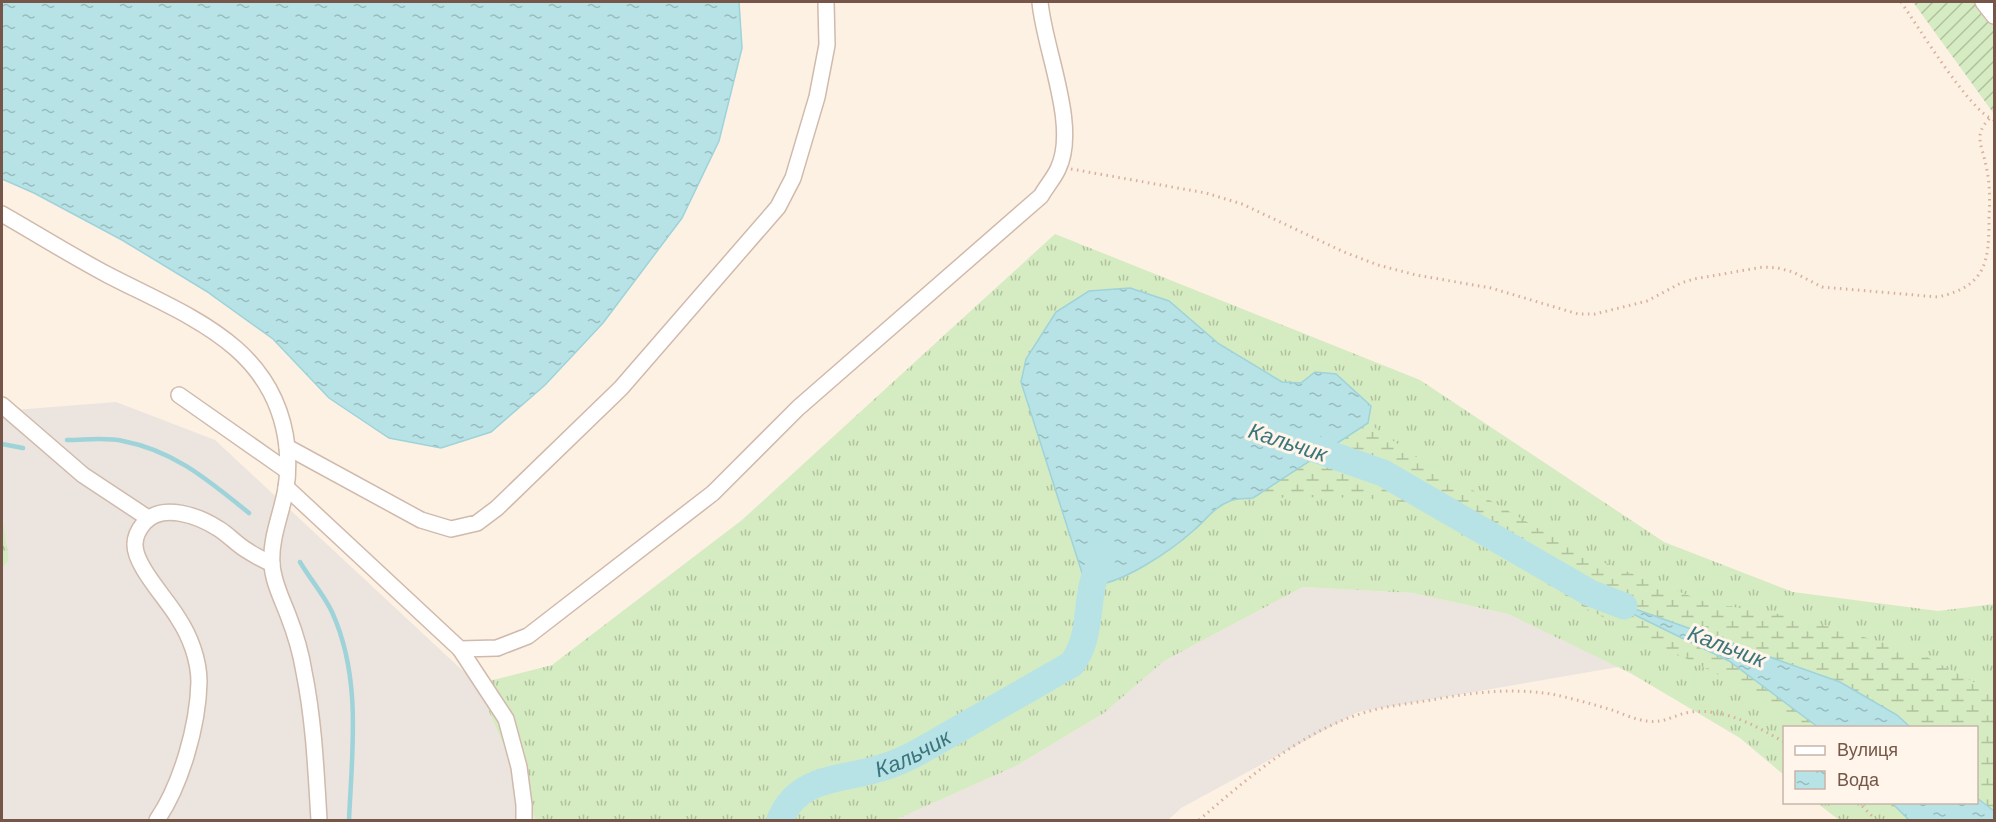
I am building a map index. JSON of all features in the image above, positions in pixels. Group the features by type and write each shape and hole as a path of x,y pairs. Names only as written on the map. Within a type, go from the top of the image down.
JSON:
{"street":[{"path":"287,447 421,520 451,529 477,523 497,508 621,388 778,207 793,178 817,97 827,45 826,2"},
{"path":"460,649 497,648 528,636 713,493 798,408 1041,196 1059,168 1066,137 1062,107 1041,17 1040,2"},
{"path":"1983,2 1995,16"},
{"path":"2,214 106,274 191,317 230,342 263,378 276,403 287,447 286,487 274,536 272,564 277,589 289,618 304,671 315,751 319,820"},
{"path":"178,395 286,470"},
{"path":"2,405 69,464 148,518"},
{"path":"286,487 460,649 506,719 519,767 524,820"},
{"path":"156,820 167,806 184,767 199,682 194,648 139,561 135,544 138,530 148,518 162,511 187,514 218,528 247,551 272,564"}],"path":[{"path":"1901,2 1971,102 1995,120"},
{"path":"1059,168 1206,193 1242,204 1344,252 1378,265 1416,275 1491,288 1578,314 1595,314 1647,301 1681,283 1694,279 1763,267 1793,272 1822,287 1938,297 1957,293 1972,282 1983,268 1989,252 1990,196 1979,134 1983,124 1990,118"},
{"path":"1199,820 1246,780 1286,752 1333,724 1370,711 1458,695 1499,691 1549,694 1595,704 1647,721 1665,721 1688,712 1706,711 1747,721 1783,741"},
{"path":"1860,804 1876,820"}],"shaded area":[{"path":"116,402 215,440 477,684 536,820 2,820 2,568 9,561 2,514 2,411"},
{"path":"1303,587 1412,593 1508,614 1618,667 1358,712 1181,808 1168,820 895,820 1016,766 1104,713 1164,661"}],"green space":[{"path":"1913,2 1994,2 1994,114"},
{"path":"1055,234 1420,380 1664,542 1793,592 1938,611 1994,604 1994,820 1839,820 1818,804 1978,804 1978,726 1783,726 1783,774 1740,738 1632,674 1508,614 1412,593 1303,587 1164,661 1104,713 1016,766 895,820 536,820 477,684 552,665 742,520"},
{"path":"1368,423 1419,459 1582,554 1708,603 1798,617 1923,655 1994,693 1994,811 1978,799 1978,726 1909,726 1897,715 1597,596 1729,661 1817,726 1797,726 1741,686 1587,609 1435,514 1394,500 1331,497 1253,498"},
{"path":"2,514 9,561 2,568"},
{"path":"1878,804 1893,804 1909,820 1896,820"}],"water":[{"path":"2,2 739,2 742,48 719,141 682,218 603,323 545,385 491,432 441,448 389,438 329,398 273,339 206,291 122,240 34,193 2,179"},
{"path":"1130,288 1169,301 1219,344 1282,382 1301,383 1315,372 1336,374 1371,406 1368,423 1253,498 1236,499 1224,504 1184,538 1146,565 1117,579 1092,585 1082,573 1021,382 1026,359 1056,312 1089,291"},
{"path":"1590,593 1840,682 1897,715 1909,726 1817,726 1729,661"},
{"path":"1978,799 1994,811 1994,820 1909,820 1893,804 1978,804"}],"waterway":[{"path":"67,440 116,440 159,452 190,469 249,513"},
{"name":"Кальчик","path":"1289,440 1383,473 1590,593 1624,606"},
{"path":"2,444 23,448"},
{"name":"Кальчик","path":"780,820 788,805 799,794 811,787 903,760 1072,664 1085,636 1093,582 1105,551"},
{"path":"300,562 332,612 348,663 353,715 349,820"}]}
